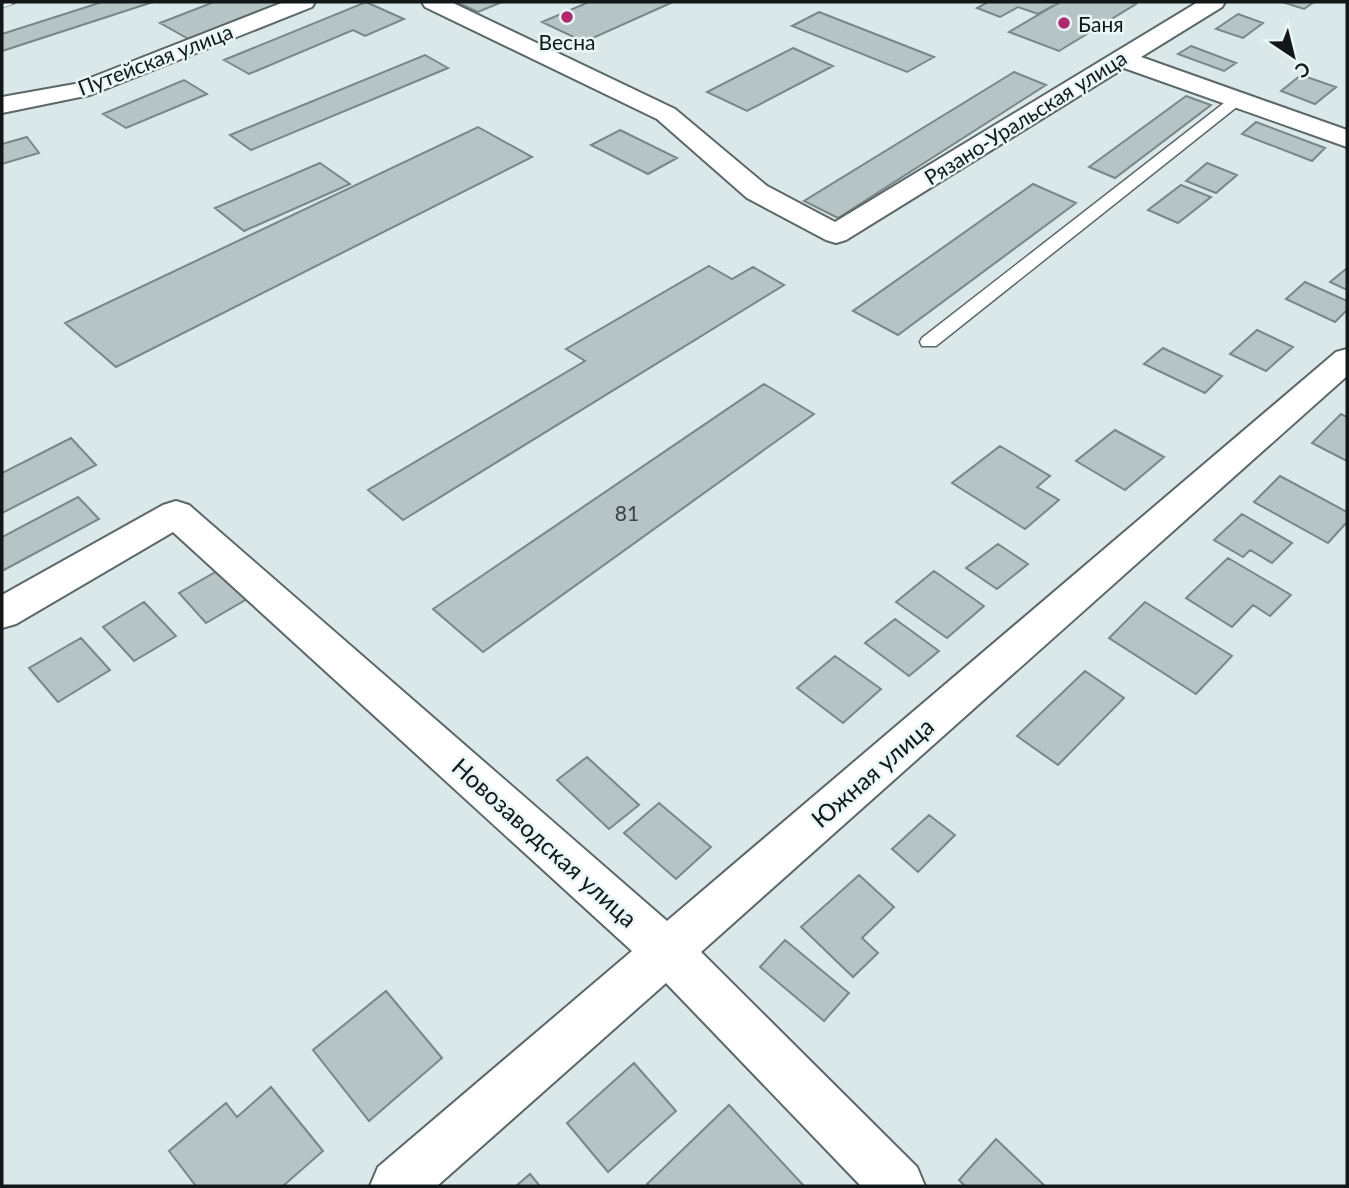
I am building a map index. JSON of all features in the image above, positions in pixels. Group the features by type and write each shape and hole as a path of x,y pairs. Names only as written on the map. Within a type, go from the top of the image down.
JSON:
{"street":[{"name":"Путейская улица","path":"2,105 81,90 304,2"},
{"name":"Рязано-Уральская улица","path":"432,2 666,114 757,192 836,234 1214,2"},
{"path":"1121,58 1347,139"},
{"name":"Южная улица","path":"397,1186 1347,359"},
{"name":"Новозаводская улица","path":"2,613 176,514 667,951 898,1186"}],"lane":[{"path":"929,342 1237,99"}],"building":[{"path":"102,2 153,2 2,51 2,34"},
{"path":"214,2 289,2 192,41 160,23"},
{"path":"366,2 404,19 365,36 353,30 249,74 224,60"},
{"path":"456,2 502,2 478,12"},
{"path":"589,2 673,2 584,42 542,22"},
{"path":"988,2 1057,4 1038,14 1018,7 1000,17 977,8"},
{"name":"Баня","path":"1060,2 1136,4 1059,51 1009,32"},
{"path":"1282,2 1314,2 1304,9"},
{"path":"819,12 934,57 907,72 792,26"},
{"path":"1238,14 1263,23 1243,38 1216,29"},
{"path":"1191,46 1236,63 1224,71 1178,54"},
{"path":"793,48 833,66 747,111 707,92"},
{"path":"425,55 448,68 251,150 230,135"},
{"path":"1014,72 1046,85 838,218 804,201"},
{"path":"1301,75 1336,87 1315,104 1281,91"},
{"path":"184,80 207,94 126,128 103,114"},
{"path":"1186,96 1211,105 1115,178 1089,167"},
{"path":"1256,122 1325,148 1312,161 1242,134"},
{"path":"478,127 532,157 116,367 65,323"},
{"path":"620,130 677,158 648,174 591,145"},
{"path":"27,137 39,153 2,164 2,144"},
{"path":"320,163 350,184 244,231 215,208"},
{"path":"1207,163 1237,175 1216,193 1186,181"},
{"path":"1033,184 1076,203 898,335 853,311"},
{"path":"1181,185 1211,197 1178,223 1148,210"},
{"path":"709,266 732,279 753,267 784,285 403,520 368,490 585,361 566,349"},
{"path":"1347,268 1347,290 1330,282"},
{"path":"1305,282 1347,301 1347,310 1335,322 1286,299"},
{"path":"1257,330 1293,347 1266,371 1230,354"},
{"path":"1163,348 1222,376 1205,393 1144,364"},
{"path":"764,384 814,414 483,652 433,609"},
{"path":"1341,414 1347,417 1347,461 1312,443"},
{"path":"1115,430 1164,457 1125,490 1076,461"},
{"path":"71,438 96,465 2,513 2,473"},
{"path":"1000,446 1050,476 1037,487 1059,500 1025,529 952,483"},
{"path":"1280,476 1347,512 1347,522 1328,543 1254,502"},
{"path":"78,497 99,519 2,571 2,537"},
{"path":"1242,514 1292,543 1272,563 1250,550 1243,557 1214,540"},
{"path":"998,544 1028,564 997,589 966,568"},
{"path":"1228,558 1291,595 1270,616 1253,605 1232,627 1186,598"},
{"path":"224,567 252,596 206,623 179,593"},
{"path":"934,571 984,606 947,638 896,602"},
{"path":"144,602 176,636 134,661 103,627"},
{"path":"1145,602 1232,656 1196,694 1109,638"},
{"path":"895,619 939,651 909,676 865,643"},
{"path":"81,638 110,670 58,702 29,668"},
{"path":"835,656 881,689 843,723 797,688"},
{"path":"1085,671 1124,698 1058,765 1017,736"},
{"path":"587,757 639,805 609,829 557,780"},
{"path":"659,803 711,847 676,879 624,833"},
{"path":"929,815 955,835 918,872 892,849"},
{"path":"859,875 894,907 862,938 878,953 853,977 801,927"},
{"path":"785,940 849,993 824,1021 760,967"},
{"path":"386,991 442,1058 369,1121 313,1050"},
{"path":"634,1063 676,1111 608,1172 567,1123"},
{"path":"271,1087 323,1151 283,1186 196,1186 169,1151 226,1103 237,1117"},
{"path":"729,1105 804,1186 647,1184"},
{"path":"996,1139 1045,1186 965,1186 959,1180"},
{"path":"530,1174 540,1186 516,1186"}],"railway":[{"path":"2,6 14,2"}],"place":[{"name":"Весна","path":"567,17"},
{"name":"Баня","path":"1064,23"}]}
